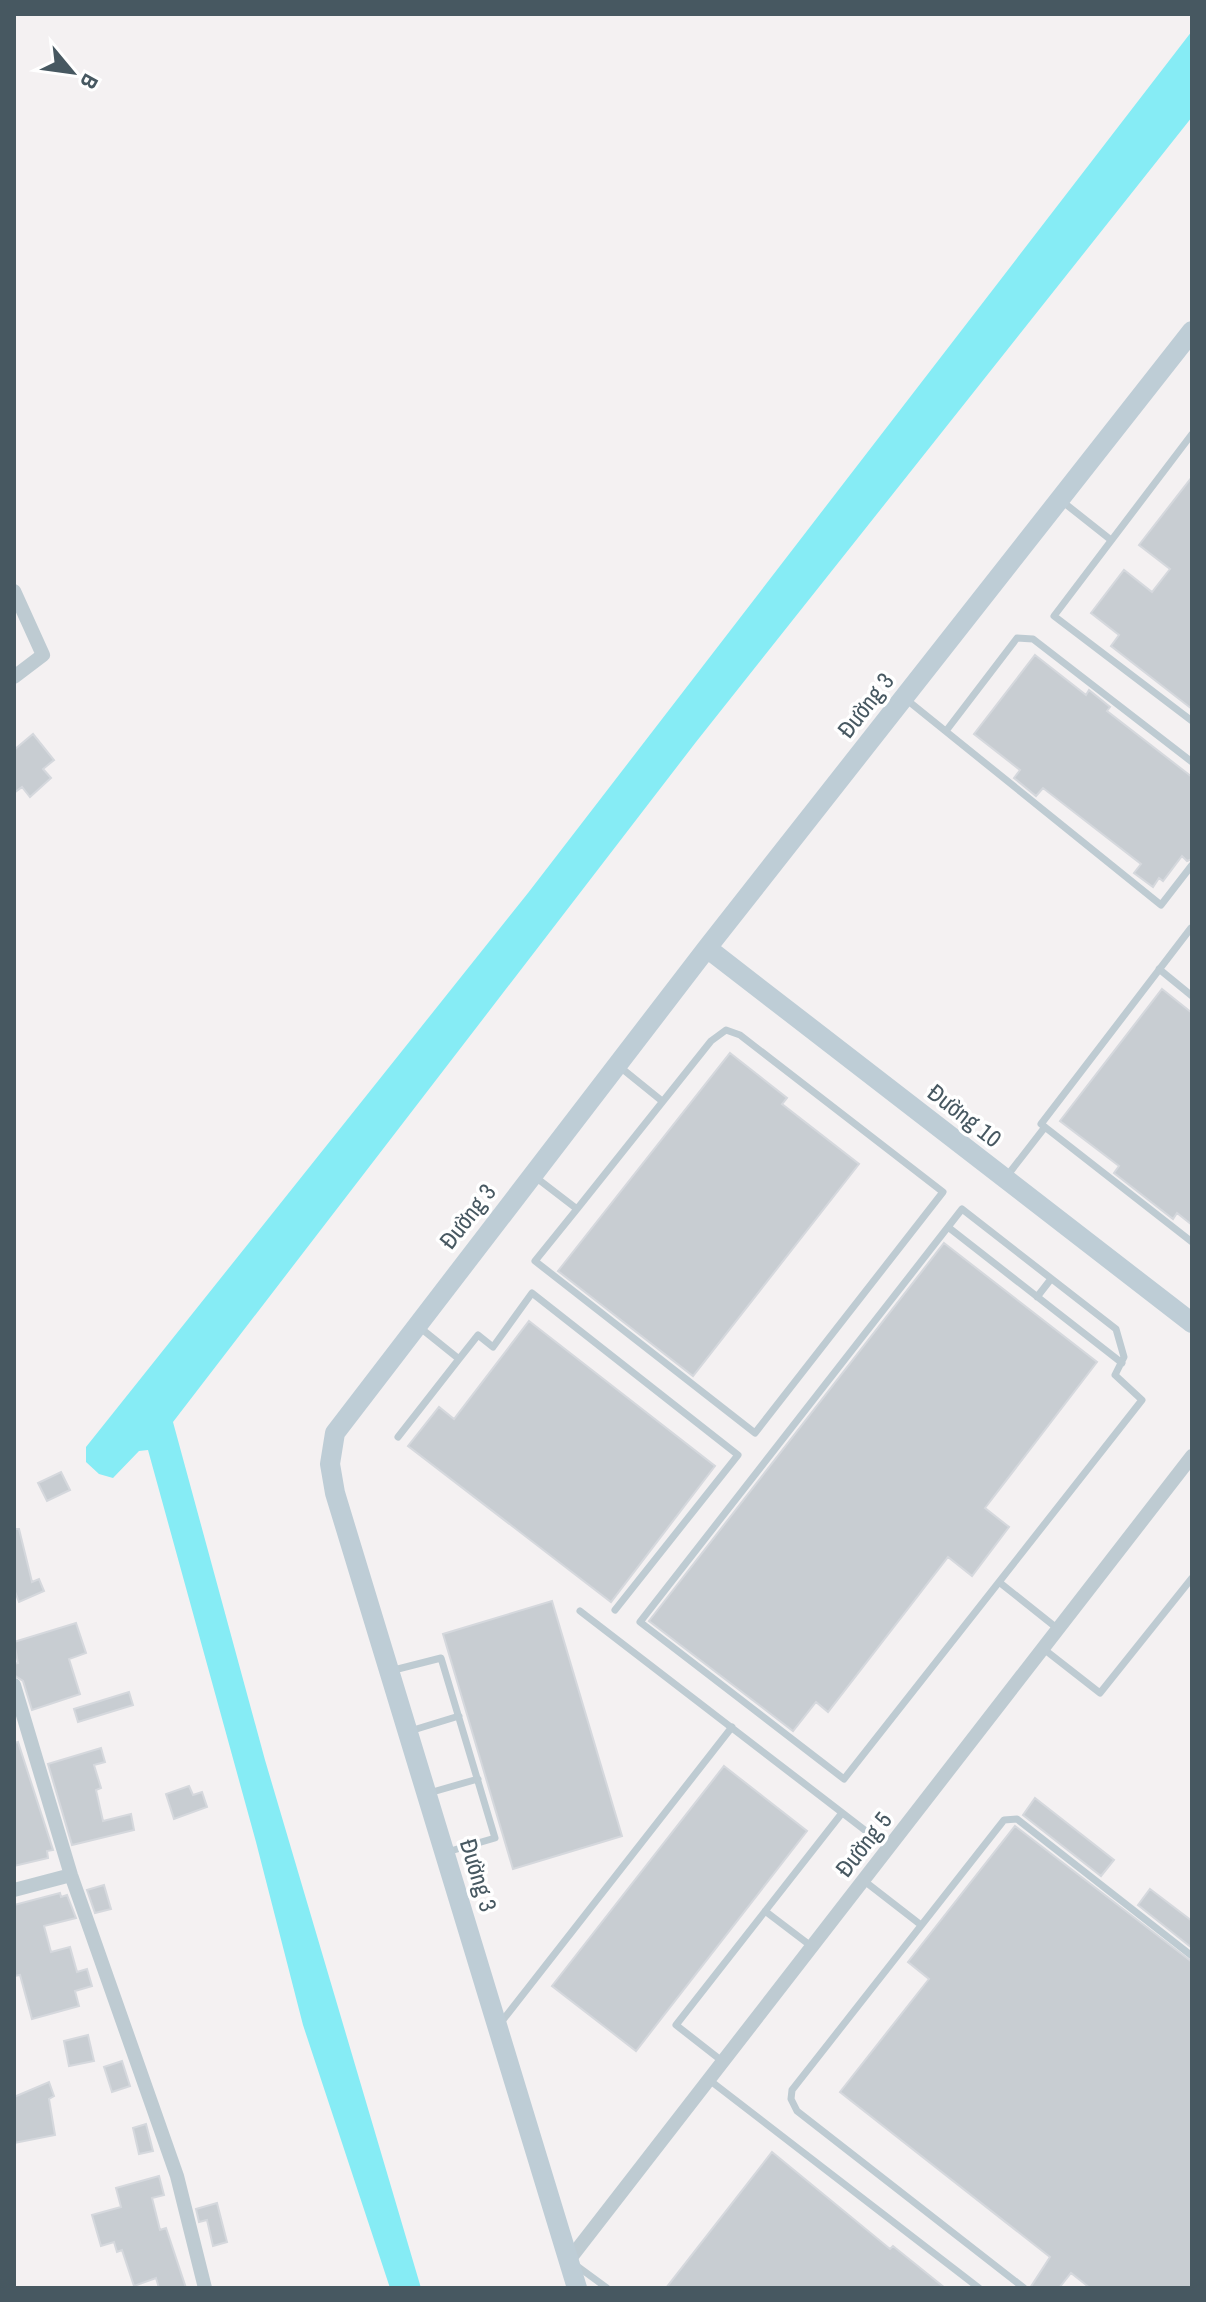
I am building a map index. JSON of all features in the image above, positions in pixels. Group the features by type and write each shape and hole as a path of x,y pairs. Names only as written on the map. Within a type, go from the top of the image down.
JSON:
{"street":[{"name":"Đường 3","path":"577,2288 335,1493 331,1447 345,1419 532,1174 1192,331"},
{"path":"14,591 43,652 40,659 14,677"},
{"name":"Đường 10","path":"707,948 1192,1323"},
{"name":"Đường 5","path":"569,2260 1060,1631 1192,1456"},
{"path":"14,1685 71,1875 177,2176 205,2288"},
{"path":"14,1890 71,1875"}],"lane":[{"path":"1192,434 1054,616 1192,721"},
{"path":"1059,499 1111,540"},
{"path":"946,731 1017,638 1024,637 1033,639 1192,762"},
{"path":"904,697 1161,905 1192,865"},
{"path":"1191,928 1041,1124 1192,1242"},
{"path":"1159,969 1192,996"},
{"path":"733,1031 943,1192 755,1433 535,1261 577,1209 719,1032 733,1031"},
{"path":"617,1065 662,1101"},
{"path":"1005,1179 1045,1127"},
{"path":"532,1174 577,1209"},
{"path":"962,1209 1051,1279 1116,1329 1121,1339 1122,1363 1115,1375 1142,1400 844,1779 640,1622 962,1209"},
{"path":"948,1227 1122,1363"},
{"path":"1037,1297 1051,1279"},
{"path":"398,1437 478,1335 493,1347 532,1293 738,1455 615,1610"},
{"path":"416,1325 459,1359"},
{"path":"1045,1650 1100,1693 1192,1578"},
{"path":"999,1582 1060,1631"},
{"path":"580,1611 888,1848"},
{"path":"390,1671 441,1658 459,1716 495,1838 445,1853"},
{"path":"408,1732 459,1716"},
{"path":"498,2027 732,1727"},
{"path":"427,1794 478,1779"},
{"path":"722,2061 676,2025 842,1813"},
{"path":"1024,2288 797,2111 791,2099 792,2090 1004,1820 1017,1819 1192,1956"},
{"path":"863,1880 921,1925"},
{"path":"765,1911 811,1947"},
{"path":"708,2079 979,2288"},
{"path":"569,2260 607,2288"}],"water":[{"path":"1192,31 1192,117 696,742 173,1422 265,1760 421,2288 390,2288 303,2025 148,1450 139,1451 113,1478 99,1474 86,1462 86,1447 528,893"}],"building":[{"path":"1192,477 1192,709 1111,646 1119,635 1091,613 1124,570 1152,592 1170,569 1139,545"},
{"path":"1035,655 1086,695 1089,690 1110,707 1107,711 1192,777 1192,859 1187,861 1182,856 1163,881 1159,878 1153,887 1134,873 1141,864 1043,788 1036,796 1014,778 1020,770 974,734"},
{"path":"33,734 54,760 43,769 51,778 30,797 22,787 14,793 14,750"},
{"path":"1162,989 1192,1013 1192,1225 1177,1213 1173,1219 1114,1173 1119,1166 1060,1121"},
{"path":"730,1053 787,1098 782,1104 859,1164 693,1376 558,1271"},
{"path":"944,1243 1097,1362 985,1508 1009,1527 972,1576 948,1557 828,1712 816,1702 793,1731 649,1621"},
{"path":"529,1321 715,1466 611,1602 408,1446 439,1407 454,1419"},
{"path":"61,1472 70,1490 47,1501 38,1483"},
{"path":"14,1529 19,1529 32,1582 39,1579 44,1591 19,1602 14,1589"},
{"path":"552,1601 622,1836 513,1869 443,1634"},
{"path":"76,1623 86,1653 69,1659 80,1694 32,1710 23,1681 14,1675 14,1664 18,1663 14,1642"},
{"path":"129,1692 133,1705 78,1722 74,1709"},
{"path":"18,1742 53,1850 47,1851 48,1858 14,1866 14,1743"},
{"path":"101,1748 105,1762 94,1765 101,1788 96,1790 103,1821 131,1814 134,1830 72,1845 48,1764"},
{"path":"724,1766 807,1831 636,2051 552,1986"},
{"path":"189,1786 193,1795 202,1792 207,1807 174,1819 166,1794"},
{"path":"1035,1798 1114,1860 1101,1876 1023,1815"},
{"path":"1015,1826 1192,1962 1192,2288 1090,2288 1071,2273 1059,2288 1030,2288 1050,2257 840,2092 929,1979 908,1962"},
{"path":"104,1885 111,1909 95,1913 87,1890"},
{"path":"1150,1889 1192,1921 1192,1948 1138,1905"},
{"path":"60,1893 61,1897 67,1895 76,1918 44,1926 51,1952 70,1947 77,1972 87,1969 92,1986 75,1991 79,2006 32,2019 20,1975 14,1976 14,1905"},
{"path":"88,2035 94,2061 69,2066 64,2041"},
{"path":"122,2061 130,2086 112,2092 104,2067"},
{"path":"49,2082 54,2096 49,2099 55,2135 14,2143 14,2097"},
{"path":"146,2124 153,2151 139,2154 133,2128"},
{"path":"772,2152 890,2249 893,2246 945,2288 666,2288"},
{"path":"159,2176 164,2195 152,2198 160,2230 166,2228 186,2288 159,2288 156,2278 134,2286 122,2250 117,2252 114,2242 101,2246 92,2215 121,2207 116,2188"},
{"path":"217,2203 227,2242 213,2246 207,2220 199,2222 196,2209"}]}
